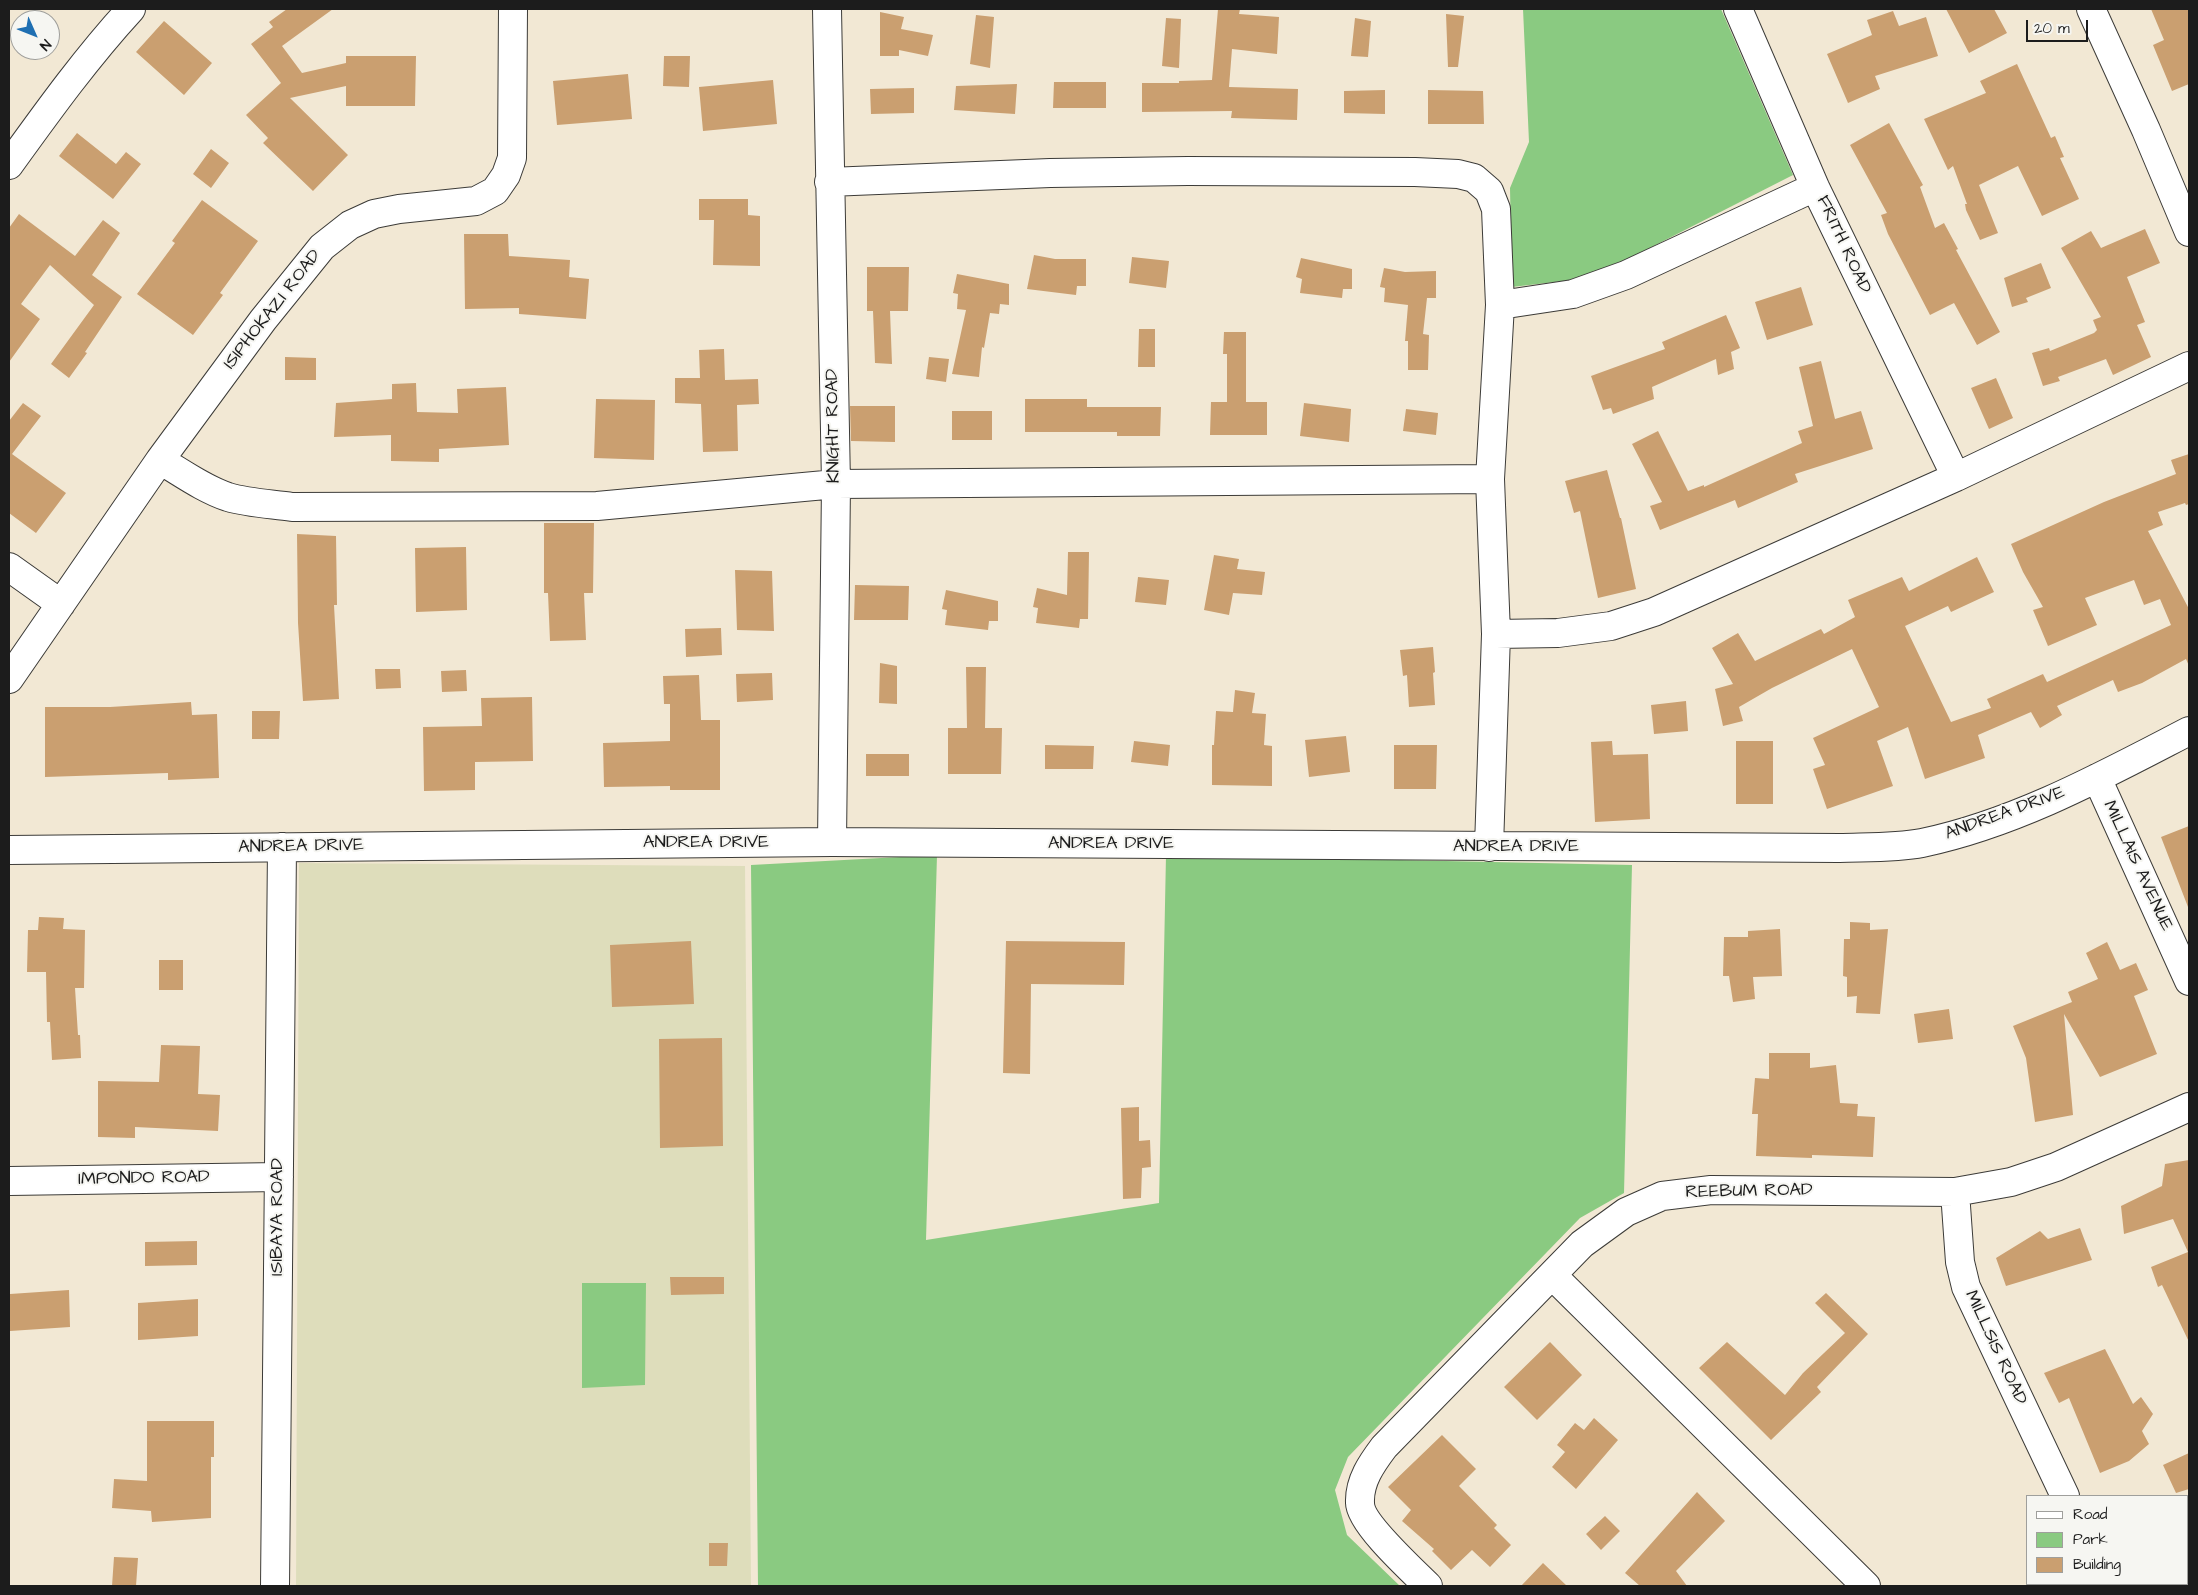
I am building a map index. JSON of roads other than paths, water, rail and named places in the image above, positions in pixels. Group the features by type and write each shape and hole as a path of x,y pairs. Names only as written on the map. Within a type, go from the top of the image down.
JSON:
{"street":[{"path":"9,165 67,84 101,41 131,9"},
{"name":"ISIPHOKAZI ROAD","path":"9,679 160,460 262,320 322,247 350,225 374,214 399,208 476,201 495,191 506,176 512,158 513,9"},
{"name":"KNIGHT ROAD","path":"827,9 836,484 832,842"},
{"name":"FRITH ROAD","path":"1738,9 1815,187 1956,477"},
{"path":"2091,9 2146,130 2189,232"},
{"path":"829,182 1050,173 1188,170 1458,174 1474,178 1489,191 1496,209 1500,305 1490,478 1496,634 1489,847"},
{"path":"1500,305 1573,294 1626,275 1815,187"},
{"path":"1496,634 1558,633 1611,626 1654,612 1956,477 2189,366"},
{"path":"160,460 208,488 228,497 254,503 292,507 597,506 836,484 1490,478"},
{"path":"9,567 61,604"},
{"name":"ANDREA DRIVE","path":"9,850 832,842 1839,848 1920,844 2007,818 2097,778 2189,732"},
{"name":"MILLAIS AVENUE","path":"2097,778 2189,981"},
{"name":"ISIBAYA ROAD","path":"276,1586 282,847"},
{"name":"REEBUM ROAD","path":"1428,1586 1366,1520 1359,1504 1362,1484 1370,1465 1384,1447 1582,1244 1626,1212 1662,1196 1711,1190 1955,1192 2011,1182 2056,1167 2189,1108"},
{"name":"IMPONDO ROAD","path":"9,1181 279,1177"},
{"name":"MILLSIS ROAD","path":"1955,1192 1960,1262 1966,1287 2065,1495"},
{"path":"1552,1275 1866,1586"}]}
